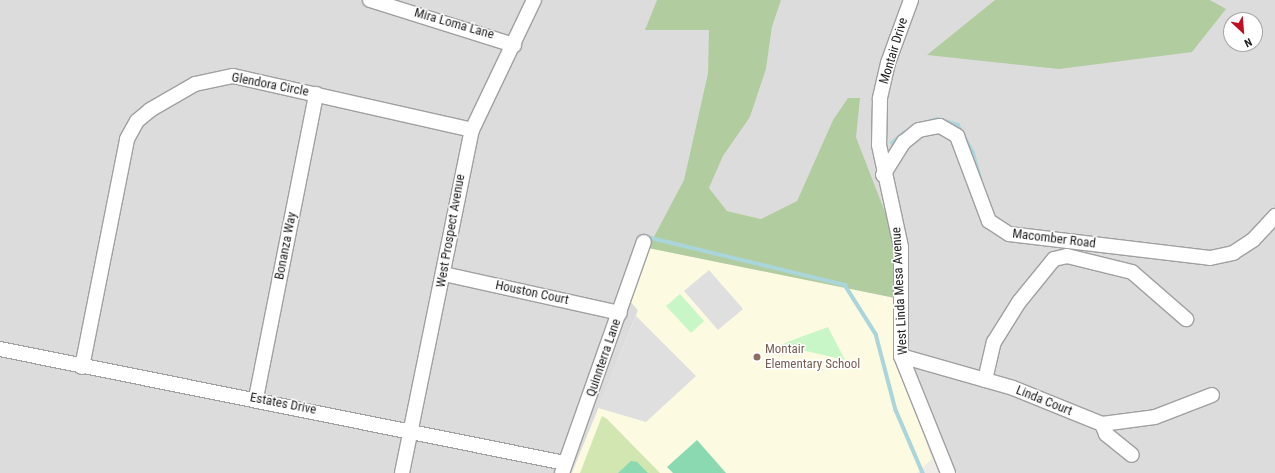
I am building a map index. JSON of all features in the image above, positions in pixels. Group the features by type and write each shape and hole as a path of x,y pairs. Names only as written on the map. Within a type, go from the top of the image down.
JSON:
{"street":[{"name":"Mira Loma Lane","path":"370,0 514,45"},
{"name":"West Prospect Avenue","path":"402,473 444,274 472,130 514,45 534,0"},
{"name":"Montair Drive","path":"883,175 879,145 880,99 888,63 911,0"},
{"name":"Glendora Circle","path":"82,367 127,140 137,121 195,84 219,77 233,76 472,130"},
{"name":"Bonanza Way","path":"256,398 316,94"},
{"name":"Macomber Road","path":"883,175 904,142 919,130 940,126 957,136 989,221 1009,234 1210,258 1233,253 1253,240 1275,216"},
{"name":"West Linda Mesa Avenue","path":"883,175 896,214 901,247 901,356 948,473"},
{"name":"Quinnterra Lane","path":"563,468 620,313 644,242"},
{"path":"985,380 994,342 1019,302 1054,259 1067,256 1132,272 1186,319"},
{"name":"Houston Court","path":"444,274 620,313"},
{"name":"Estates Drive","path":"0,349 82,367 256,398 411,430 563,468"},
{"name":"Linda Court","path":"901,356 985,380 1102,424 1155,417 1212,395"},
{"path":"1102,424 1106,434 1132,455"}],"shaded area":[{"path":"0,0 657,0 646,30 710,30 708,73 684,181 648,248 628,299 638,310 572,473 0,473"},
{"path":"781,0 995,0 928,55 999,62 1225,9 1210,0 1275,0 1275,473 957,473 900,365 892,230 856,137 833,120 797,201 761,219 727,211 709,188 723,156 750,117 766,69 772,27"},
{"name":"Montair Elementary School","path":"648,248 895,298 907,387 932,459 917,473 572,473 636,316 638,310 628,299"},
{"path":"709,270 743,309 718,330 684,291"},
{"path":"636,316 696,376 646,422 598,408"}],"green space":[{"path":"657,0 781,0 772,27 766,69 750,117 723,156 709,188 727,211 761,219 797,201 833,120 848,98 860,98 856,137 892,230 895,298 648,248 684,180 708,73 709,30 645,30"},
{"path":"995,0 1210,0 1226,9 1192,52 1059,69 927,55"},
{"path":"680,294 704,321 691,333 666,306"},
{"path":"828,327 845,360 780,345 798,338"},
{"path":"602,416 607,419 660,473 580,473"},
{"path":"697,440 726,473 673,473 667,467"},
{"path":"631,461 637,462 648,473 618,473"}],"waterway":[{"path":"916,125 938,119 958,125 973,152 983,186"},
{"path":"892,143 904,133"},
{"path":"651,238 845,285 876,334 896,410 923,473"}],"place":[{"name":"Montair Elementary School","path":"757,357"}]}
